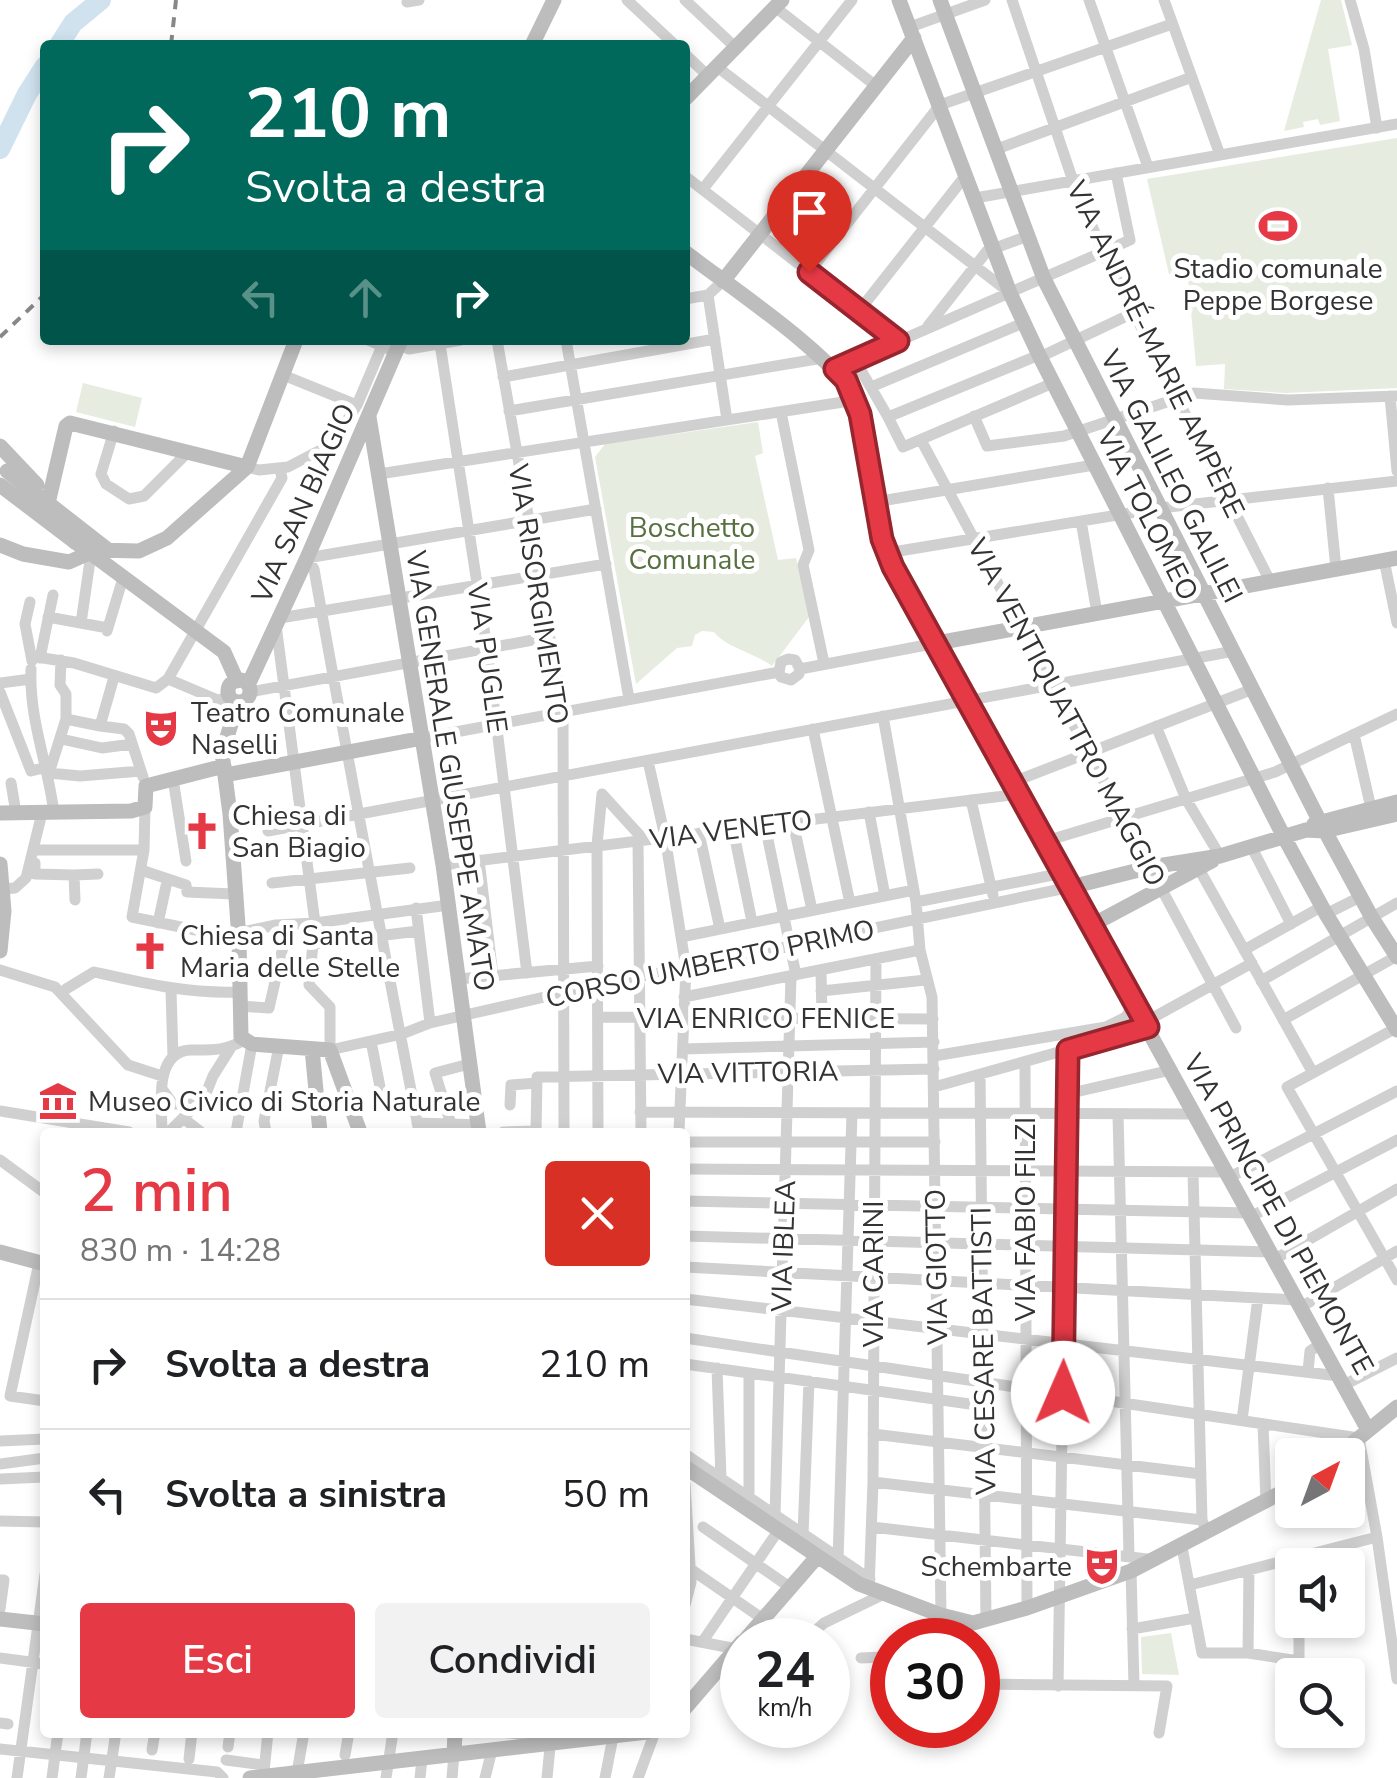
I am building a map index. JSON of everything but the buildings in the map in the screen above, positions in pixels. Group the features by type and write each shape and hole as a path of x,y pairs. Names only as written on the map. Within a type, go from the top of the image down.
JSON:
{"street":[{"path":"534,40 554,0"},
{"path":"685,0 734,47"},
{"path":"703,190 852,0"},
{"name":"VIA TOLOMEO","path":"900,0 1010,294 1039,356 1284,837 1396,1029"},
{"path":"690,298 708,295 723,282 876,86 912,33 943,7 985,0"},
{"name":"VIA ANDRÉ-MARIE AMPÈRE","path":"1012,0 1073,181 1102,252 1270,581"},
{"path":"1089,0 1148,167"},
{"path":"1164,0 1220,155"},
{"path":"1350,0 1364,49 1377,128"},
{"path":"633,2 670,40"},
{"path":"690,94 778,4 876,86"},
{"name":"VIA GALILEO GALILEI","path":"943,7 1044,279 1234,651 1290,764 1316,827 1397,957"},
{"path":"809,272 940,105 1172,24"},
{"path":"690,57 768,106 1010,294"},
{"path":"996,149 1192,77"},
{"path":"975,198 1397,124"},
{"path":"509,411 720,376 854,360 1130,240 1116,173"},
{"path":"859,311 966,175"},
{"path":"690,180 898,341"},
{"path":"925,330 987,250 1028,236"},
{"path":"350,459 362,458 378,470 459,462 856,400 829,364 690,256"},
{"path":"708,295 727,420"},
{"path":"888,417 1075,341 1133,313"},
{"path":"871,387 1023,322"},
{"path":"690,343 715,338"},
{"path":"2,480 97,555 139,551 159,543 247,467 294,345"},
{"path":"49,499 70,422 259,470 280,468 332,444 394,346 409,349 434,345"},
{"name":"VIA PUGLIE","path":"440,345 487,648 515,856 526,973"},
{"name":"VIA RISORGIMENTO","path":"498,345 563,712 564,1128"},
{"path":"567,345 630,700"},
{"path":"503,378 677,345"},
{"name":"VIA SAN BIAGIO","path":"248,1042 239,999 225,740 240,691 278,622 369,417 394,346"},
{"path":"854,360 903,447 1053,383"},
{"path":"283,375 357,405"},
{"path":"974,416 987,446 1078,432 1194,393 1288,400 1393,396 1397,470"},
{"name":"VIA PRINCIPE DI PIEMONTE","path":"856,400 887,554 1322,1344 1363,1434"},
{"path":"781,412 810,550 803,565 824,663"},
{"name":"VIA GENERALE GIUSEPPE AMATO","path":"369,417 443,865 479,1128"},
{"path":"114,431 101,474 106,484 129,500 144,496 189,450"},
{"name":"VIA VENTIQUATTRO MAGGIO","path":"921,440 1236,1028"},
{"path":"5,449 97,555 224,652 240,691"},
{"path":"2,480 11,462 5,449"},
{"path":"28,474 42,476 58,456"},
{"path":"875,502 1094,465"},
{"path":"0,684 33,665 62,660 156,688 168,680 282,478 280,468"},
{"path":"2,480 62,514"},
{"path":"887,554 1160,508 1397,481"},
{"path":"1328,488 1336,569"},
{"path":"473,1128 451,1124 418,1128 314,569 306,558 596,508"},
{"path":"1080,521 1097,613"},
{"path":"0,545 23,554 68,562 96,550 81,623"},
{"path":"0,692 31,771 140,776 173,782 779,672 782,662 788,659 795,660 800,669 1390,559 1397,623"},
{"path":"359,1128 330,1050 330,1007 309,985 316,923 278,622 321,611 606,564"},
{"path":"48,618 108,629 123,578"},
{"path":"33,665 53,595"},
{"path":"1,877 14,888 26,878 48,813 48,770 37,740 33,665 25,624 30,602"},
{"path":"168,680 220,701 240,691 549,636"},
{"path":"268,831 1234,651"},
{"path":"48,770 66,719 66,694 60,685 62,660"},
{"path":"100,726 114,677"},
{"name":"VIA VENETO","path":"443,865 971,800 1016,788 1089,752 1252,689"},
{"path":"1046,842 1254,778 1397,714"},
{"name":"VIA GIOTTO","path":"882,716 915,896 920,950 932,998 941,1615"},
{"path":"66,719 124,730 129,741 140,776 144,850 132,917 238,936 288,924 449,905"},
{"path":"1156,726 1186,799 1220,856"},
{"path":"814,729 850,903"},
{"path":"1354,734 1371,808"},
{"path":"61,739 83,746 129,741"},
{"path":"648,761 686,968 679,1128"},
{"path":"173,782 187,892 234,894"},
{"path":"11,784 8,812 143,814"},
{"path":"598,1128 598,846 602,794 640,840 641,1128"},
{"path":"971,800 994,904"},
{"path":"1092,925 1162,889 1188,869 1220,856 1397,802"},
{"path":"868,812 886,896"},
{"path":"1316,827 1397,814"},
{"path":"793,822 812,910"},
{"name":"VIA IBLEA","path":"765,825 794,975 776,1523"},
{"path":"733,829 752,922"},
{"path":"699,833 720,929"},
{"path":"1251,846 1291,924"},
{"path":"34,849 144,850"},
{"path":"34,849 35,874 98,874"},
{"path":"479,860 492,976"},
{"path":"681,936 886,896 1067,880 1150,867 1188,869"},
{"path":"272,883 410,868"},
{"path":"1188,869 1244,950 1313,1073"},
{"path":"141,870 187,873"},
{"path":"74,874 75,900"},
{"path":"1,877 1,944"},
{"name":"CORSO UMBERTO PRIMO","path":"330,1050 562,993 994,904 1067,880"},
{"path":"158,923 166,886"},
{"path":"1244,950 1291,924 1360,897"},
{"path":"1261,980 1397,903"},
{"path":"416,908 430,1023"},
{"path":"61,988 94,972 270,1008 288,924"},
{"path":"313,944 383,940 418,931"},
{"path":"684,997 920,950"},
{"path":"1284,1020 1397,957"},
{"name":"VIA CARINI","path":"874,1587 872,1241 876,958"},
{"path":"934,1087 1068,1054 1146,1025 1252,964"},
{"path":"458,979 598,966"},
{"path":"0,970 61,988 128,1066 162,1083 173,1104 195,1104"},
{"path":"821,970 822,1018"},
{"path":"821,990 926,980"},
{"path":"166,1128 162,1083 172,1050 171,990"},
{"name":"VIA VITTORIA","path":"537,1082 537,1077 563,1075 874,1070 934,1063 1106,1028 1126,1016 1134,1003"},
{"name":"VIA ENRICO FENICE","path":"598,1018 933,1018"},
{"path":"1396,1029 1287,1087 1397,1280"},
{"path":"371,1041 380,1087"},
{"path":"172,1050 230,1049 248,1042 330,1050"},
{"path":"237,1128 248,1042"},
{"path":"683,1048 934,1042"},
{"path":"265,1128 279,1046"},
{"path":"171,1128 205,1096 230,1049"},
{"path":"312,1049 320,1128"},
{"path":"1058,1686 1068,1054"},
{"path":"408,1080 469,1064"},
{"name":"VIA FABIO FILZI","path":"1025,1066 1027,1608"},
{"path":"1067,1094 1172,1070"},
{"path":"435,1073 451,1124"},
{"name":"VIA CESARE BATTISTI","path":"980,1078 986,1618"},
{"path":"510,1105 511,1086 537,1082 536,1128"},
{"path":"690,1169 1229,1175 1397,1091"},
{"path":"0,1111 102,1128"},
{"path":"640,1112 1196,1114"},
{"path":"838,1560 852,1113"},
{"path":"1118,1114 1126,1512 1134,1685"},
{"path":"184,1118 195,1128"},
{"path":"690,1201 1251,1215 1397,1140"},
{"path":"690,1142 935,1142"},
{"path":"0,1160 40,1188"},
{"path":"1194,1172 1204,1527"},
{"path":"690,1236 1273,1255 1397,1189"},
{"path":"690,1268 1196,1294 1300,1304 1397,1251"},
{"path":"0,1252 40,1263"},
{"path":"40,1272 10,1396 40,1399"},
{"path":"1242,1420 1258,1298"},
{"path":"690,1299 1123,1348 1308,1372 1342,1381 1397,1358"},
{"path":"690,1339 1262,1424 1363,1434"},
{"path":"1308,1372 1310,1351 1322,1344"},
{"path":"690,1365 984,1406"},
{"path":"717,1368 721,1478"},
{"path":"749,1372 749,1498"},
{"path":"802,1535 809,1381"},
{"path":"1358,1438 1397,1407"},
{"path":"1262,1424 1266,1502"},
{"path":"873,1434 1201,1474"},
{"path":"1363,1434 1397,1679"},
{"path":"1,1446 40,1440"},
{"path":"690,1457 749,1498 816,1558 950,1618"},
{"path":"0,1464 40,1459"},
{"path":"690,1470 802,1535 874,1587"},
{"path":"0,1479 40,1476"},
{"path":"873,1482 1126,1512 1204,1527"},
{"path":"995,1618 1062,1595 1130,1563 1156,1560 1182,1547 1204,1527 1275,1497"},
{"path":"0,1521 40,1522"},
{"path":"703,1641 756,1564 776,1523"},
{"path":"703,1527 791,1588"},
{"path":"872,1528 1062,1548 1130,1563"},
{"path":"1341,1548 1377,1536"},
{"path":"1182,1547 1202,1653 1248,1653 1300,1661 1300,1638"},
{"path":"765,1618 816,1558"},
{"path":"1190,1585 1275,1566"},
{"path":"690,1568 763,1618"},
{"path":"1248,1653 1249,1570"},
{"path":"0,1580 4,1580 0,1608"},
{"path":"831,1618 874,1587"},
{"path":"1132,1629 1196,1618"},
{"path":"0,1619 40,1624"},
{"path":"690,1640 720,1642"},
{"path":"0,1658 39,1663 18,1778"},
{"path":"861,1658 870,1658"},
{"path":"690,1702 720,1668"},
{"path":"1000,1685 1167,1686 1160,1733"},
{"path":"52,1778 57,1738"},
{"path":"81,1778 85,1738"},
{"path":"109,1778 115,1738"},
{"path":"152,1750 153,1738"},
{"path":"188,1760 191,1738"},
{"path":"229,1738 227,1754 261,1774 344,1765 387,1770 422,1758 551,1738 547,1778"},
{"path":"261,1774 267,1738"},
{"path":"298,1773 303,1738"},
{"path":"344,1765 348,1738"},
{"path":"387,1770 392,1738"},
{"path":"452,1778 455,1738"},
{"path":"606,1778 618,1738"},
{"path":"638,1778 652,1738"},
{"path":"0,1748 112,1762 148,1772 216,1772 223,1777"},
{"path":"485,1778 492,1750"},
{"path":"420,1778 422,1758"}],"green space":[{"path":"1321,0 1341,0 1352,45 1328,49 1340,121 1320,125 1318,119 1284,131"},
{"name":"Stadio comunale Peppe Borgese","path":"1397,138 1397,388 1286,393 1224,389 1225,364 1196,366 1188,278 1169,274 1147,179"},
{"path":"83,383 142,398 135,427 76,412"},
{"name":"Boschetto Comunale","path":"758,422 763,453 755,456 778,560 796,558 809,617 772,666 725,642 714,632 702,631 695,635 692,646 677,648 636,684 595,457 605,444"},
{"path":"1171,1633 1179,1675 1142,1674 1141,1637"}],"waterway":[{"path":"62,40 73,23 101,0"},
{"path":"0,149 40,74"}],"railway":[{"path":"172,40 176,0"},
{"path":"0,337 40,299"}],"place":[{"name":"Stadio comunale Peppe Borgese","path":"1278,226"},
{"name":"Teatro Comunale Naselli","path":"161,728"},
{"name":"Chiesa di San Biagio","path":"202,831"},
{"name":"Chiesa di Santa Maria delle Stelle","path":"150,951"},
{"name":"Museo Civico di Storia Naturale","path":"58,1101"},
{"name":"Schembarte","path":"1102,1566"}],"route":[{"path":"809,272 898,341 835,369 846,380 860,414 887,554 1148,1027 1068,1050 1063,1393"}]}
